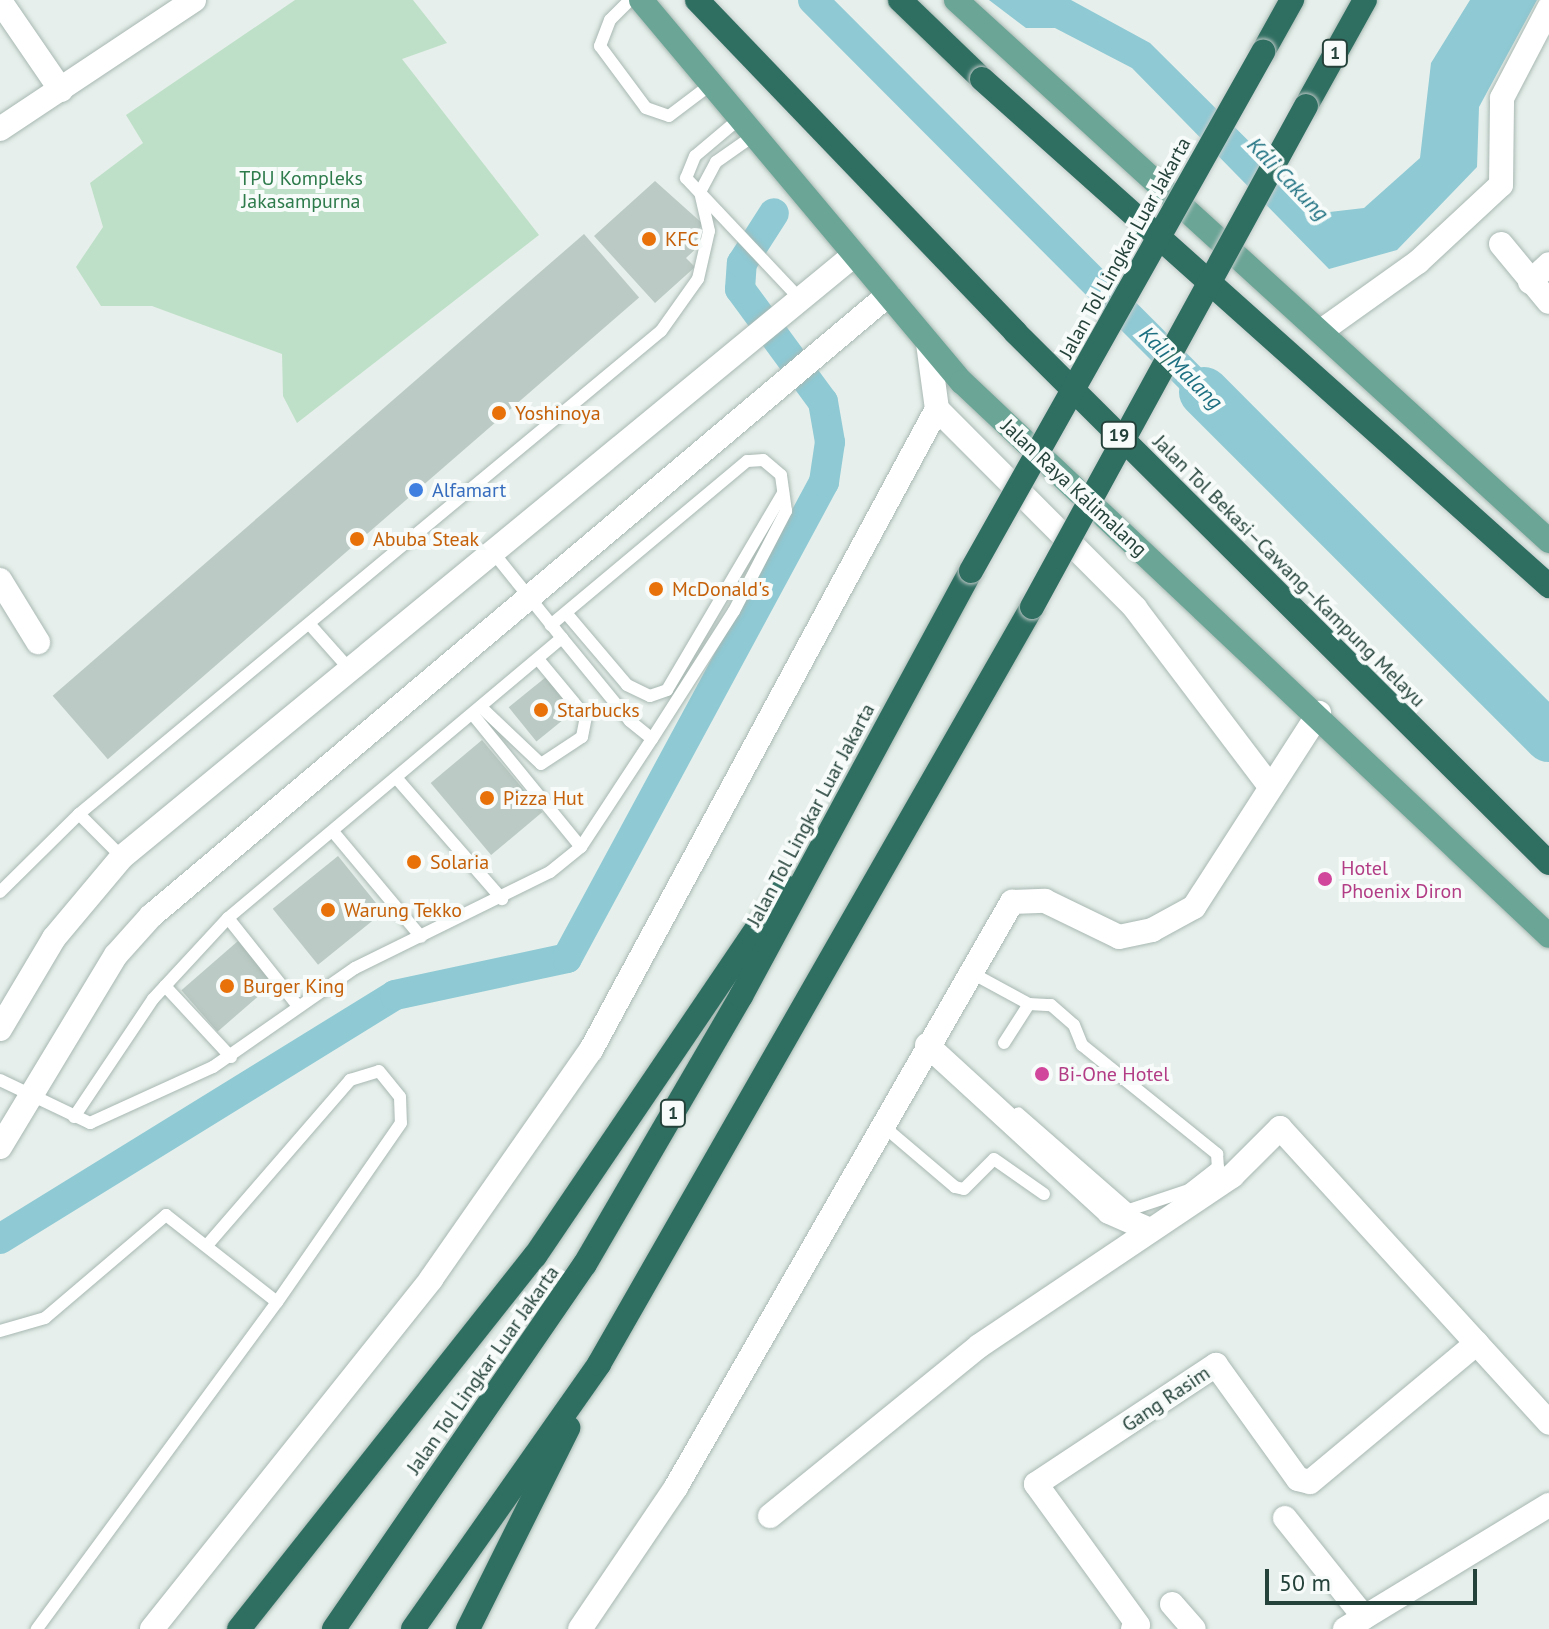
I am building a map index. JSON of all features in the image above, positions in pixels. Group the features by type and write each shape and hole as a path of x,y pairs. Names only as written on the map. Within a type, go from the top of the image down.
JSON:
{"highway":[{"name":"Jalan Tol Bekasi–Cawang–Kampung Melayu","path":"697,0 1015,332 1549,863"},
{"path":"900,0 1549,586"},
{"name":"Jalan Tol Lingkar Luar Jakarta","path":"334,1629 585,1264 1292,0"},
{"name":"1","path":"413,1629 599,1364 1032,607 1365,0"},
{"path":"239,1629 535,1256 859,778"},
{"path":"468,1629 599,1364"}],"main road":[{"name":"Jalan Raya Kalimalang","path":"641,0 928,343 1319,713 1549,936"},
{"path":"956,0 1324,329 1549,541"}],"street":[{"path":"0,129 194,0"},
{"path":"0,1 61,90"},
{"path":"1324,329 1418,262 1501,185 1502,98 1549,8"},
{"path":"1501,244 1549,302"},
{"path":"0,1029 54,938 122,857 496,556 746,344 793,295 854,255"},
{"path":"1530,282 1549,264"},
{"path":"0,1147 116,955 151,916 773,386 888,295"},
{"path":"152,1629 431,1279 575,1075 937,409 928,343"},
{"path":"937,409 1135,608 1268,784"},
{"path":"0,580 38,642"},
{"path":"580,1629 676,1487 929,1041 1012,902 1045,901 1119,937 1152,930 1194,907 1268,784 1319,713"},
{"path":"929,1041 1109,1212 1148,1229"},
{"path":"770,1516 979,1346 1148,1229 1232,1176 1273,1132 1287,1129 1549,1423"},
{"name":"Gang Rasim","path":"1133,1629 1138,1625 1036,1484 1216,1365 1298,1479 1310,1482 1477,1343"},
{"path":"1285,1518 1355,1623 1549,1505"},
{"path":"1172,1604 1194,1629"}],"lane":[{"path":"630,0 610,20 600,46 646,108 669,116 710,85"},
{"path":"0,892 79,814 312,627 661,331 698,279 709,231 700,192 716,162 746,128"},
{"path":"746,128 689,165 686,178 793,295"},
{"path":"0,1080 29,1098 74,1117 110,1119 231,1057 298,1006 421,937 502,899 581,847 734,611 786,511 781,475 763,460 747,461 551,625"},
{"path":"566,613 638,694 667,690 785,490"},
{"path":"496,556 562,638 652,739"},
{"path":"312,627 352,672"},
{"path":"74,1117 165,986 228,918 399,781 562,638"},
{"path":"478,712 541,764 582,737 586,717 538,659"},
{"path":"478,712 581,847"},
{"path":"399,781 502,899"},
{"path":"79,814 122,857"},
{"path":"335,834 421,937"},
{"path":"228,918 298,1006"},
{"path":"929,1041 1129,1210 1213,1174 1217,1154 1082,1045 1074,1025 1051,1005 1029,1004 969,972"},
{"path":"165,986 231,1057"},
{"path":"1004,1043 1029,1004"},
{"path":"37,1629 277,1302 401,1123 400,1097 379,1071 350,1080 209,1243"},
{"path":"882,1125 955,1187 964,1189 994,1159 1044,1194"},
{"path":"0,1331 45,1318 166,1215 209,1243 277,1302"}],"green space":[{"name":"TPU Kompleks Jakasampurna","path":"295,0 413,0 447,43 402,59 539,235 297,423 283,396 282,354 152,306 101,306 76,267 103,227 90,183 143,143 126,115"}],"water":[{"path":"989,0 1071,0 1150,43 1321,213 1364,208 1420,158 1431,63 1470,0 1537,0 1479,107 1477,167 1397,250 1329,269 1132,68 1055,28 1026,28"}],"building":[{"name":"KFC","path":"655,181 703,224 696,233 703,242 686,258 695,267 655,303 594,236"},
{"path":"584,234 639,297 108,759 53,696"},
{"name":"Starbucks","path":"546,677 574,711 536,741 509,707"},
{"name":"Pizza Hut","path":"482,740 542,812 491,855 431,783"},
{"name":"Warung Tekko","path":"338,856 383,912 318,965 273,909"},
{"name":"Burger King","path":"238,941 274,983 217,1032 181,990"}],"waterway":[{"name":"Kali Malang","path":"813,0 1204,392"},
{"path":"0,1239 395,995 567,958 824,482 830,442 823,402 740,289 742,263 774,213"},
{"name":"Kali Malang","path":"1204,392 1549,737"}],"place":[{"name":"KFC","path":"649,239"},
{"name":"Yoshinoya","path":"499,413"},
{"name":"Alfamart","path":"416,490"},
{"name":"Abuba Steak","path":"357,539"},
{"name":"McDonald's","path":"656,589"},
{"name":"Starbucks","path":"541,710"},
{"name":"Pizza Hut","path":"487,798"},
{"name":"Solaria","path":"414,862"},
{"name":"Hotel Phoenix Diron","path":"1325,879"},
{"name":"Warung Tekko","path":"328,910"},
{"name":"Burger King","path":"227,986"},
{"name":"Bi-One Hotel","path":"1042,1074"}],"water label":[{"name":"Kali Cakung","path":"1288,179"}]}
